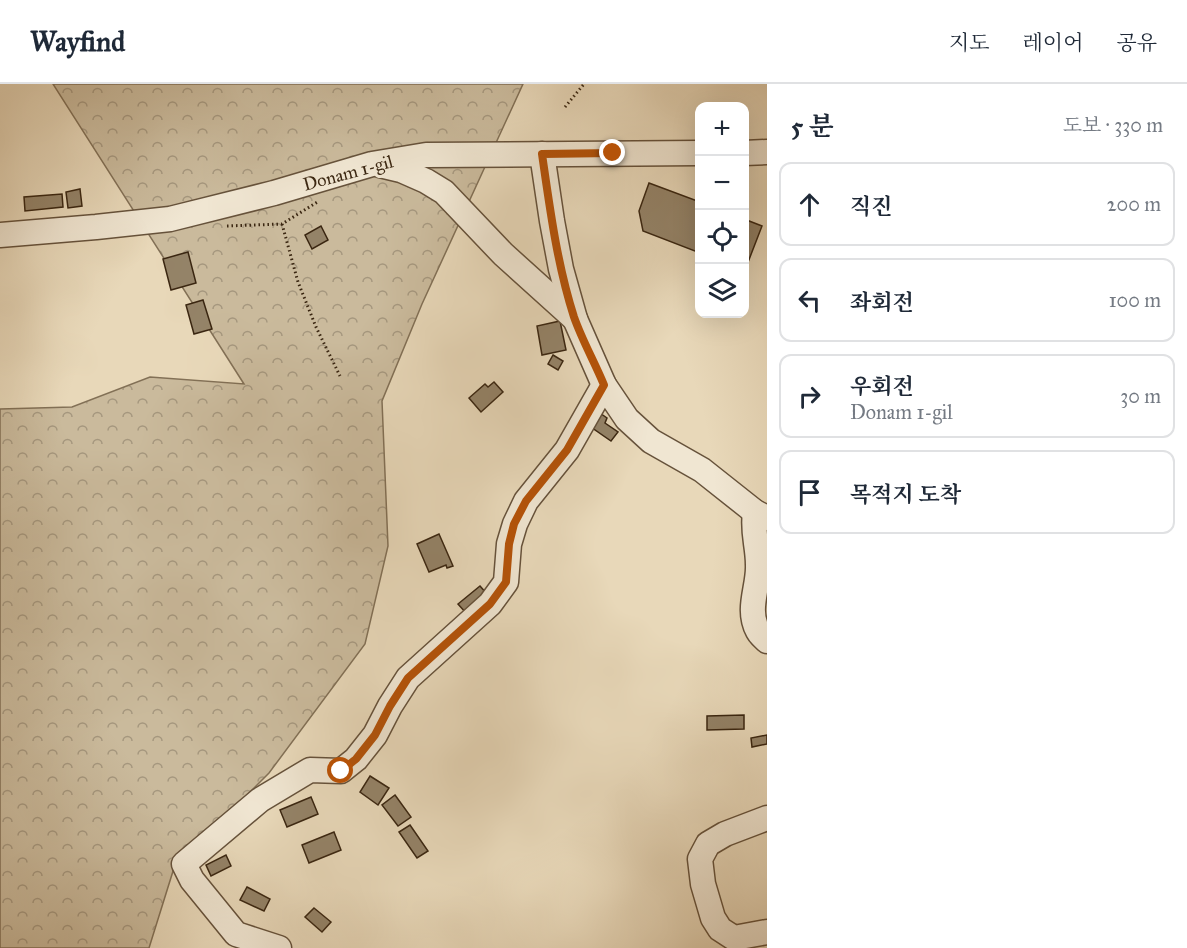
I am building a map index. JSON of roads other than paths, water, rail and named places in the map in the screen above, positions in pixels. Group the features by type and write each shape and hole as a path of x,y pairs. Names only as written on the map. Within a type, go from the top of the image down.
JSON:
{"street":[{"name":"Donam 1-gil","path":"0,235 170,219 274,193 372,164 426,155 695,153"},
{"path":"749,153 767,153"},
{"path":"542,154 561,269 575,319 604,385 627,419 651,441 702,470 761,515 753,526 759,575 752,611 758,631 767,641"},
{"path":"372,164 401,170 444,192 502,254 575,319"},
{"path":"279,948 236,934 192,880 184,864 260,800 310,770 341,771 356,759 375,735 408,678 490,604 506,582 509,544 514,524 526,501 567,450 604,385"},
{"path":"767,819 725,834 708,844 700,859 713,918 720,929 734,938 767,932"}]}
